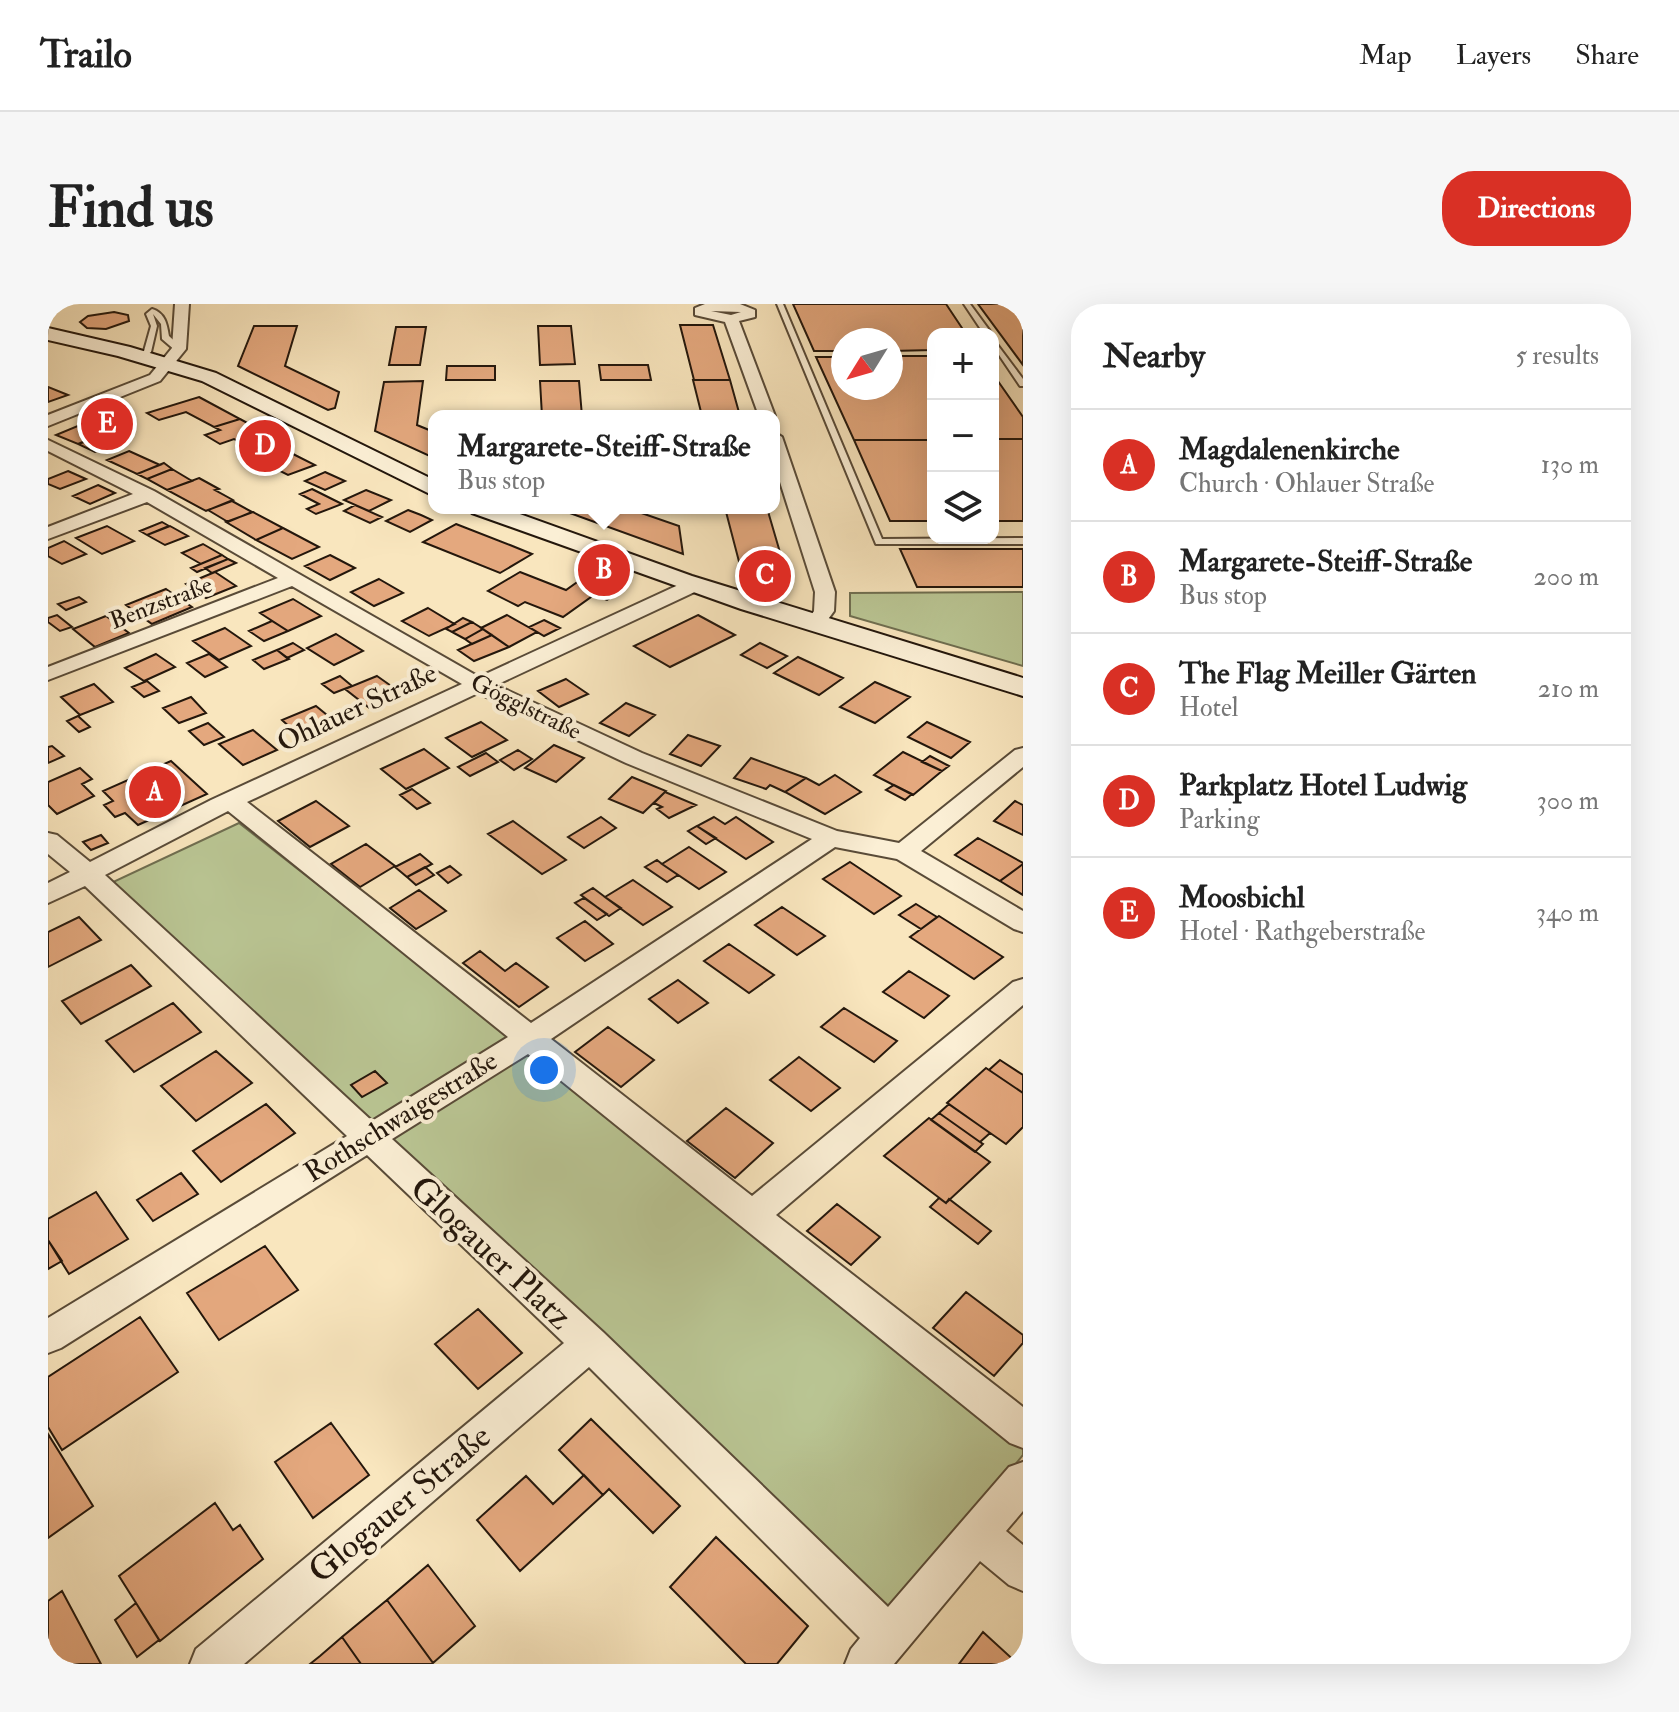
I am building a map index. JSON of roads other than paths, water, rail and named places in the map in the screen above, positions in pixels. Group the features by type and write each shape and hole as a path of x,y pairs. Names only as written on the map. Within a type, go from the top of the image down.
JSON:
{"street":[{"path":"48,421 149,382 174,357 182,304"},
{"path":"731,310 765,410"},
{"path":"48,334 139,356 174,357 428,486"},
{"name":"Gögglstraße","path":"48,445 148,495 480,686 634,758 831,838 904,852 1023,923"},
{"path":"780,455 825,592 824,611 814,625"},
{"path":"48,533 148,495"},
{"path":"504,514 694,585 814,625 1023,687"},
{"name":"Benzstraße","path":"48,674 293,579"},
{"name":"Ohlauer Straße","path":"48,894 231,801 694,585"},
{"path":"904,852 1023,755"},
{"path":"231,801 1023,1430"},
{"name":"Rothschwaigestraße","path":"48,1337 532,1037 831,838"},
{"name":"Glogauer Platz","path":"48,841 88,874 590,1344 878,1650"},
{"path":"754,1214 1023,989"},
{"name":"Glogauer Straße","path":"211,1664 590,1344"},
{"path":"878,1650 1023,1481"},
{"path":"979,1534 1023,1571"}],"lane":[{"path":"780,304 879,542 1023,541"},
{"path":"967,304 984,328"},
{"path":"139,356 147,352 154,326 149,314 152,311 164,324 165,337 174,357"},
{"path":"999,350 1023,384"}],"place":[{"name":"Moosbichl","path":"107,424"},
{"name":"Parkplatz Hotel Ludwig","path":"265,446"},
{"name":"Margarete-Steiff-Straße","path":"604,570"},
{"name":"The Flag Meiller Gärten","path":"765,576"},
{"name":"Magdalenenkirche","path":"155,792"}]}
